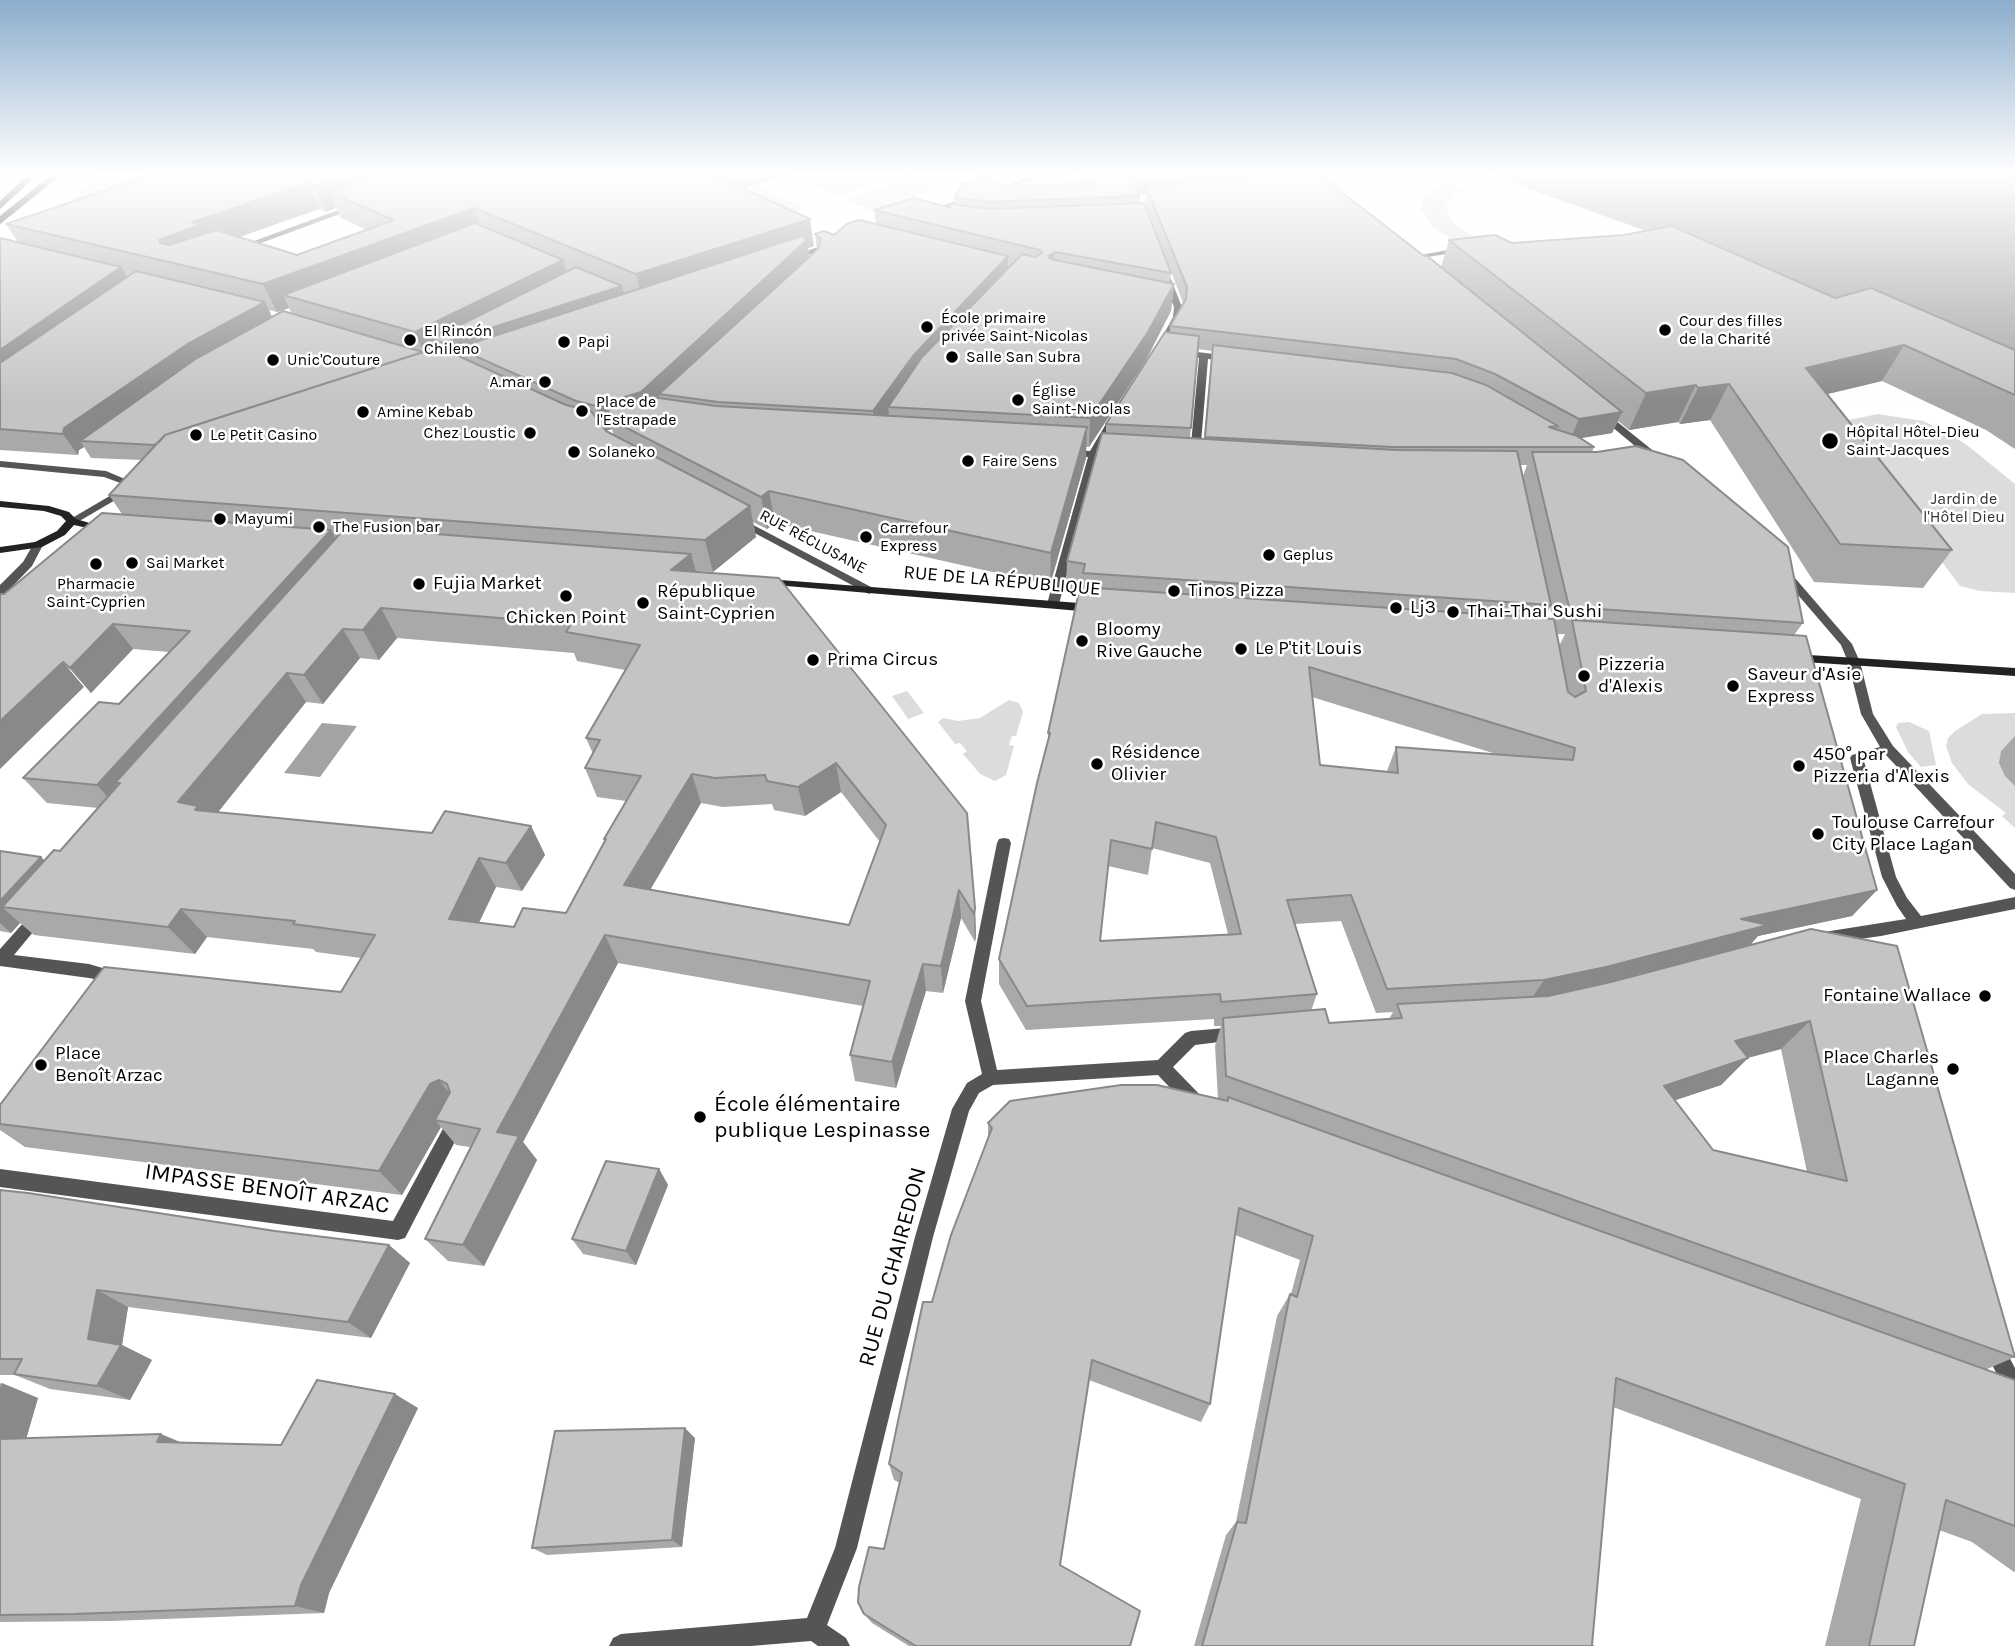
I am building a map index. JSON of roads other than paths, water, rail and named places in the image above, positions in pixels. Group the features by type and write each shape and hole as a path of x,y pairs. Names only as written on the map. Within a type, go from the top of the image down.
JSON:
{"street":[{"path":"229,252 235,250"},
{"path":"785,260 816,250"},
{"path":"1422,267 1410,253 1449,250"},
{"path":"806,253 817,261"},
{"path":"1152,361 1177,317 1165,274"},
{"path":"1159,350 1244,360"},
{"path":"1195,460 1204,356"},
{"path":"1053,604 1094,454 1104,432 1125,401"},
{"path":"1594,407 1652,461 1668,469"},
{"path":"1054,452 1132,456"},
{"path":"1182,459 1208,461"},
{"path":"0,464 106,474 134,485"},
{"path":"0,550 38,545 61,533 72,521 144,479"},
{"path":"0,504 45,508 65,513 72,521 113,531"},
{"name":"RUE RÉCLUSANE","path":"726,514 869,590"},
{"path":"0,592 28,564 38,545"},
{"path":"1776,562 1846,644 1854,662 1867,714 1888,749 2015,884"},
{"name":"RUE DE LA RÉPUBLIQUE","path":"751,581 1103,609"},
{"path":"1774,656 2015,672"},
{"path":"1888,749 1857,758 1889,877 1902,902 1918,923"},
{"path":"1004,843 972,1001 991,1078 1162,1067 1191,1038 1258,1032"},
{"path":"1814,940 1918,923 2015,902"},
{"path":"0,960 45,908"},
{"path":"1862,933 1875,950"},
{"path":"0,960 100,974 103,988 88,1009"},
{"path":"1162,1067 1199,1106 1212,1111"},
{"name":"RUE DU CHAIREDON","path":"814,1629 846,1548 924,1237 961,1109 973,1088 991,1078"},
{"name":"IMPASSE BENOÎT ARZAC","path":"0,1178 398,1231 459,1116"},
{"path":"1985,1332 2011,1394"},
{"path":"621,1646 709,1643 814,1629 838,1646"}],"place":[{"name":"École primaire privée Saint-Nicolas","path":"927,327"},
{"name":"Cour des filles de la Charité","path":"1665,330"},
{"name":"El Rincón Chileno","path":"410,340"},
{"name":"Papi","path":"564,342"},
{"name":"Salle San Subra","path":"952,357"},
{"name":"Unic'Couture","path":"273,360"},
{"name":"A.mar","path":"545,382"},
{"name":"Église Saint-Nicolas","path":"1018,400"},
{"name":"Place de l'Estrapade","path":"582,411"},
{"name":"Amine Kebab","path":"363,412"},
{"name":"Chez Loustic","path":"530,433"},
{"name":"Le Petit Casino","path":"196,435"},
{"name":"Hôpital Hôtel-Dieu Saint-Jacques","path":"1830,441"},
{"name":"Solaneko","path":"574,452"},
{"name":"Faire Sens","path":"968,461"},
{"name":"Mayumi","path":"220,519"},
{"name":"The Fusion bar","path":"319,527"},
{"name":"Carrefour Express","path":"866,537"},
{"name":"Geplus","path":"1269,555"},
{"name":"Sai Market","path":"132,563"},
{"name":"Pharmacie Saint-Cyprien","path":"96,564"},
{"name":"Fujia Market","path":"419,584"},
{"name":"Tinos Pizza","path":"1174,591"},
{"name":"Chicken Point","path":"566,596"},
{"name":"République Saint-Cyprien","path":"643,603"},
{"name":"Lj3","path":"1396,608"},
{"name":"Thai-Thai Sushi","path":"1453,612"},
{"name":"Bloomy Rive Gauche","path":"1082,641"},
{"name":"Le P'tit Louis","path":"1241,649"},
{"name":"Prima Circus","path":"813,660"},
{"name":"Pizzeria d'Alexis","path":"1584,676"},
{"name":"Saveur d'Asie Express","path":"1733,686"},
{"name":"Résidence Olivier","path":"1097,764"},
{"name":"450° par Pizzeria d'Alexis","path":"1799,766"},
{"name":"Toulouse Carrefour City Place Lagan","path":"1818,834"},
{"name":"Fontaine Wallace","path":"1985,996"},
{"name":"Place Benoît Arzac","path":"41,1065"},
{"name":"Place Charles Laganne","path":"1953,1069"},
{"name":"École élémentaire publique Lespinasse","path":"700,1117"}],"park label":[{"name":"Jardin de l'Hôtel Dieu","path":"1964,508"}]}
